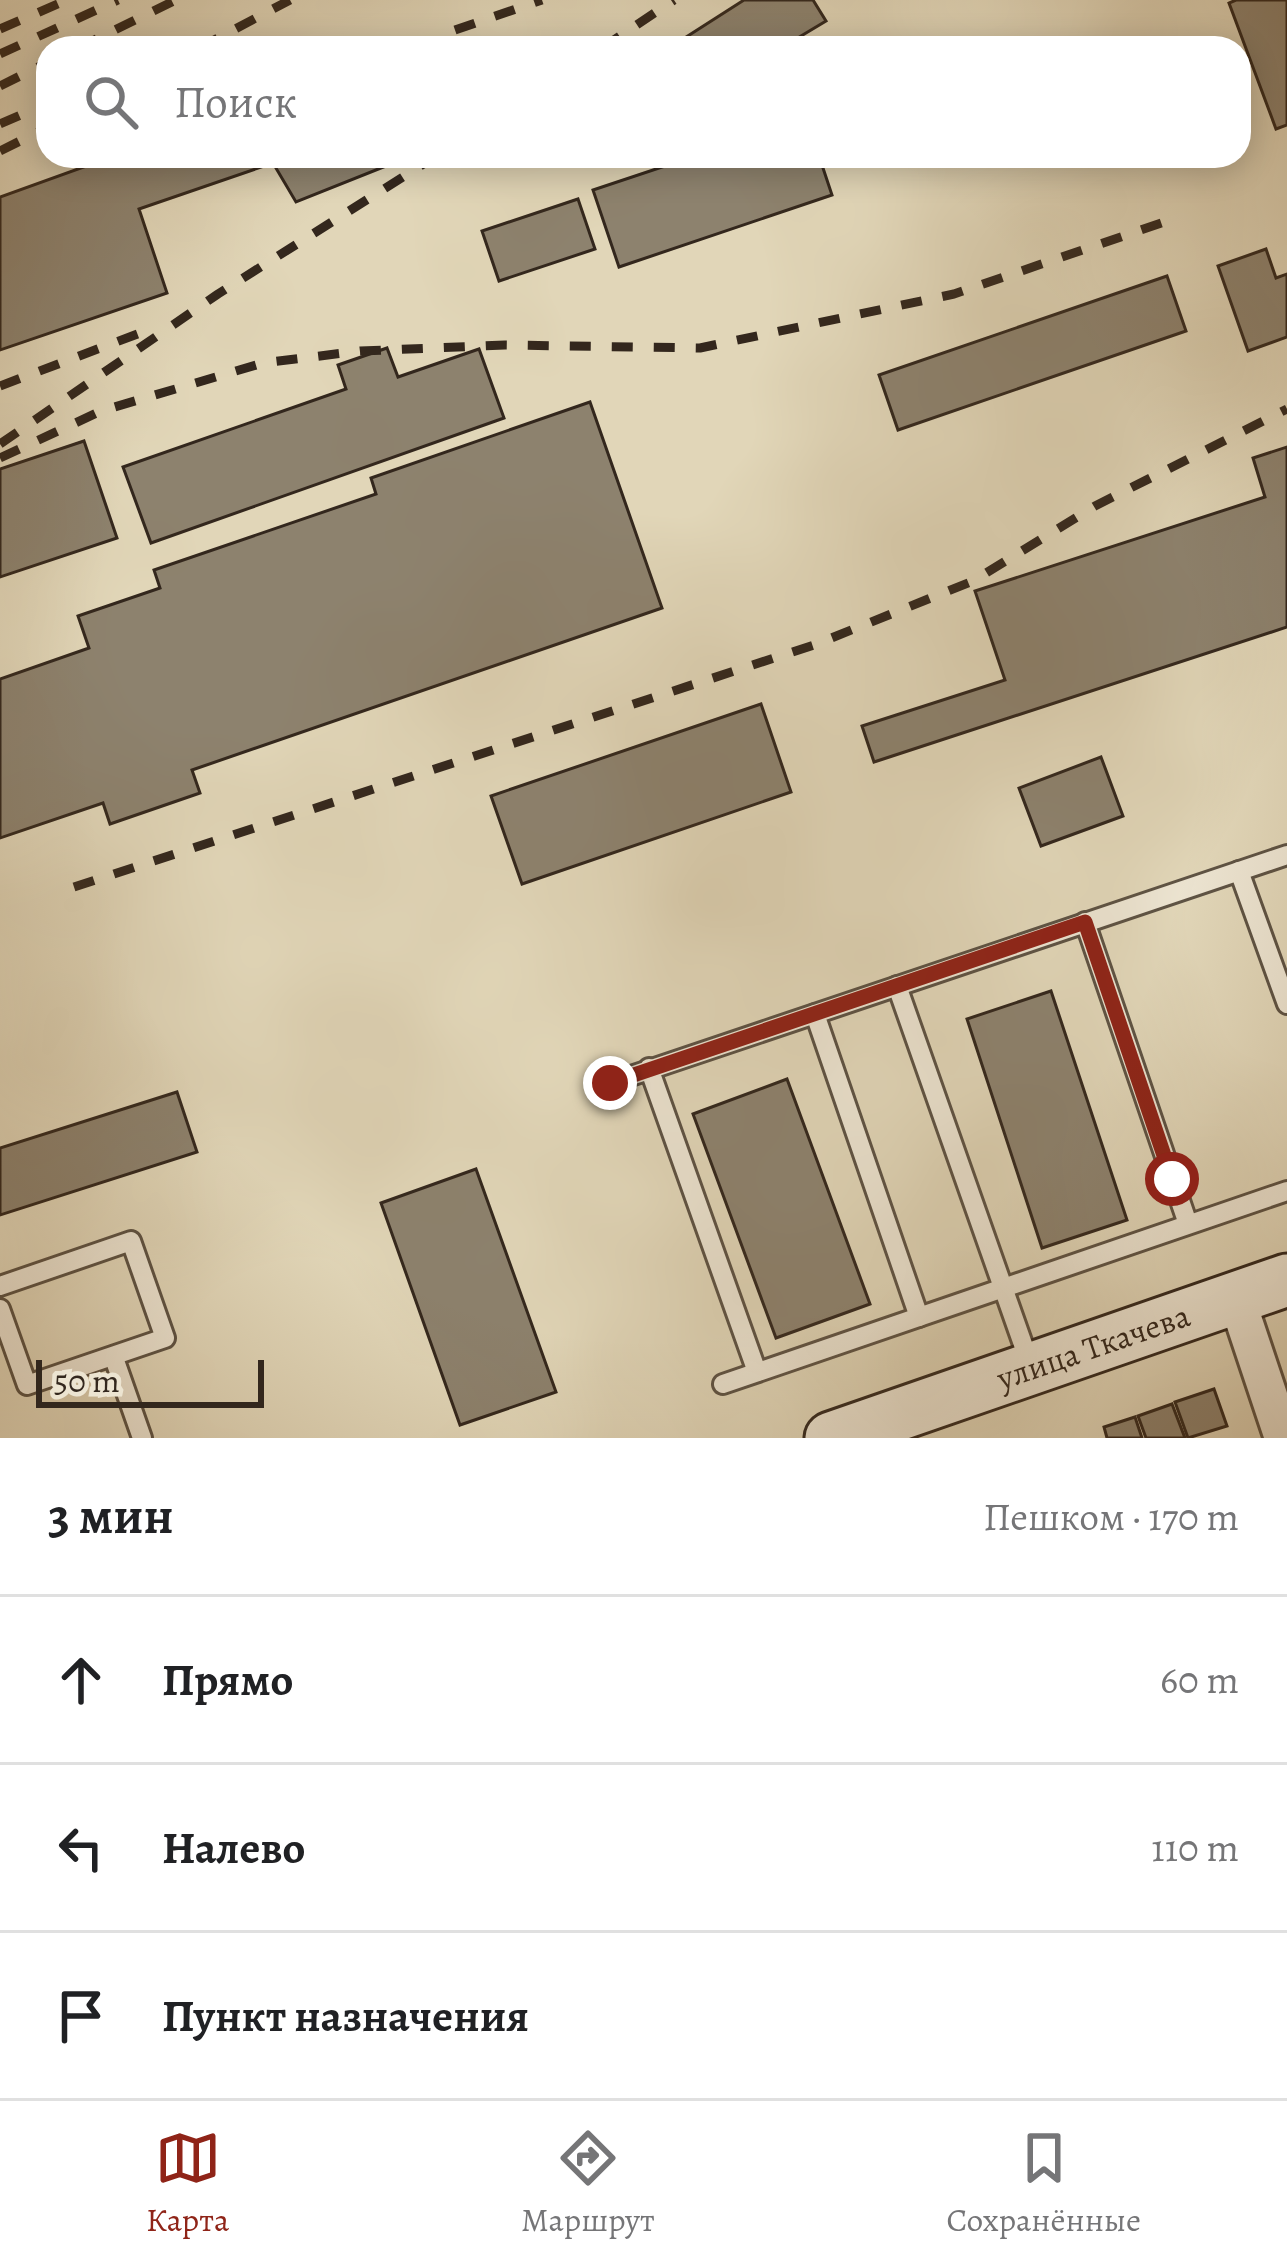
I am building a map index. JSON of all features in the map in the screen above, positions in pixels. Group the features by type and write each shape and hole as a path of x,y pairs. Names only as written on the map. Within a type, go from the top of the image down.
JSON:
{"street":[{"name":"улица Ткачева","path":"831,1438 1287,1280"},
{"path":"1236,1298 1283,1438"}],"lane":[{"path":"610,1083 1287,855"},
{"path":"1240,872 1287,1004"},
{"path":"1085,922 1188,1224"},
{"path":"897,986 1031,1367"},
{"path":"815,1014 919,1317"},
{"path":"649,1068 757,1372"},
{"path":"723,1384 1287,1191"},
{"path":"0,1286 131,1240 165,1338 27,1385 0,1309"},
{"path":"114,1358 142,1438"}],"building":[{"path":"744,0 813,0 826,21 801,36 688,36"},
{"path":"1287,0 1287,125 1276,129 1251,62 1251,36 1241,36 1229,3"},
{"path":"81,168 258,168 139,209 167,293 0,350 0,197"},
{"path":"276,168 381,168 296,202"},
{"path":"659,168 823,168 832,195 619,267 593,190"},
{"path":"578,199 595,249 499,281 482,231"},
{"path":"1266,249 1276,278 1287,274 1287,337 1248,351 1218,266"},
{"path":"1167,276 1186,331 898,430 879,375"},
{"path":"387,348 398,377 479,349 504,418 151,543 123,467 346,389 338,365"},
{"path":"590,402 662,608 192,770 200,793 110,824 103,803 0,838 0,679 89,648 78,616 160,588 154,570 376,494 371,478"},
{"path":"84,441 117,538 0,577 0,469"},
{"path":"1287,447 1287,627 874,762 862,726 1005,680 975,591 1265,497 1253,458"},
{"path":"761,704 791,792 522,884 491,796"},
{"path":"1101,757 1123,816 1041,846 1019,788"},
{"path":"1051,991 1127,1220 1042,1248 967,1019"},
{"path":"787,1079 870,1304 776,1338 693,1114"},
{"path":"177,1092 197,1152 0,1215 0,1148"},
{"path":"476,1169 556,1392 460,1425 381,1203"},
{"path":"1214,1389 1227,1426 1188,1438 1175,1402"},
{"path":"1172,1404 1185,1438 1146,1438 1138,1416"},
{"path":"1135,1417 1142,1438 1107,1438 1104,1427"}],"railway":[{"path":"0,29 67,0"},
{"path":"39,36 118,0"},
{"path":"102,36 176,0"},
{"path":"222,36 290,0"},
{"path":"455,30 542,0"},
{"path":"620,36 674,0"},
{"path":"0,54 36,38"},
{"path":"0,86 36,68"},
{"path":"0,124 36,108"},
{"path":"0,151 36,133"},
{"path":"0,444 218,294 417,168"},
{"path":"0,458 101,411 263,363 360,351 505,345 700,348 954,294 1179,217"},
{"path":"0,386 140,333"},
{"path":"74,887 814,645 973,581 1095,506 1287,409"}],"route":[{"path":"610,1083 1085,922 1172,1179"}]}
